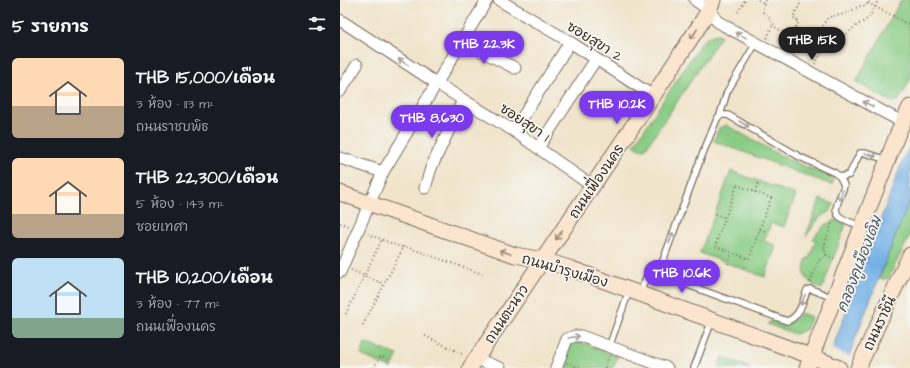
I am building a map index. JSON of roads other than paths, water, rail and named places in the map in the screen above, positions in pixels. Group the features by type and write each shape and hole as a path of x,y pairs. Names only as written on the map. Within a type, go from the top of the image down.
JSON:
{"street":[{"path":"341,270 383,172 487,0"},
{"name":"ซอยสุขา 2","path":"499,0 570,42 653,96"},
{"path":"695,0 711,5 717,21 902,122"},
{"name":"ถนนเฟื่องนคร","path":"543,260 653,96 711,5"},
{"name":"ซอยสุขา 1","path":"340,20 436,83 514,131 592,186"},
{"path":"462,41 515,68"},
{"path":"514,131 570,42"},
{"path":"538,148 596,60"},
{"path":"340,91 357,65"},
{"path":"425,188 431,168 463,100"},
{"path":"813,361 834,298 902,122 910,107"},
{"path":"340,158 383,172"},
{"name":"ถนนบำรุงเมือง","path":"340,193 515,255 543,260 635,291 813,361 839,368"},
{"name":"ถนนราชินี","path":"858,368 910,255"},
{"name":"ถนนตะนาว","path":"472,362 543,260"},
{"path":"559,365 567,339 581,336 610,349 667,368"},
{"path":"472,362 500,368"}],"lane":[{"path":"756,43 727,92 720,115 713,127 703,152 661,266 661,270 666,277 788,321 795,317 807,290 811,289 834,298"},
{"path":"720,115 728,115 800,157 835,173 840,177 844,185 837,207 839,217 862,226"},
{"path":"840,177 849,175 860,153 865,153 887,160"},
{"path":"610,349 635,291 646,278 661,270"},
{"path":"694,368 712,320"}],"water":[{"path":"910,146 910,199 845,368 825,368 904,157"}],"water label":[{"name":"คลองคูเมืองเดิม","path":"859,264"}]}
